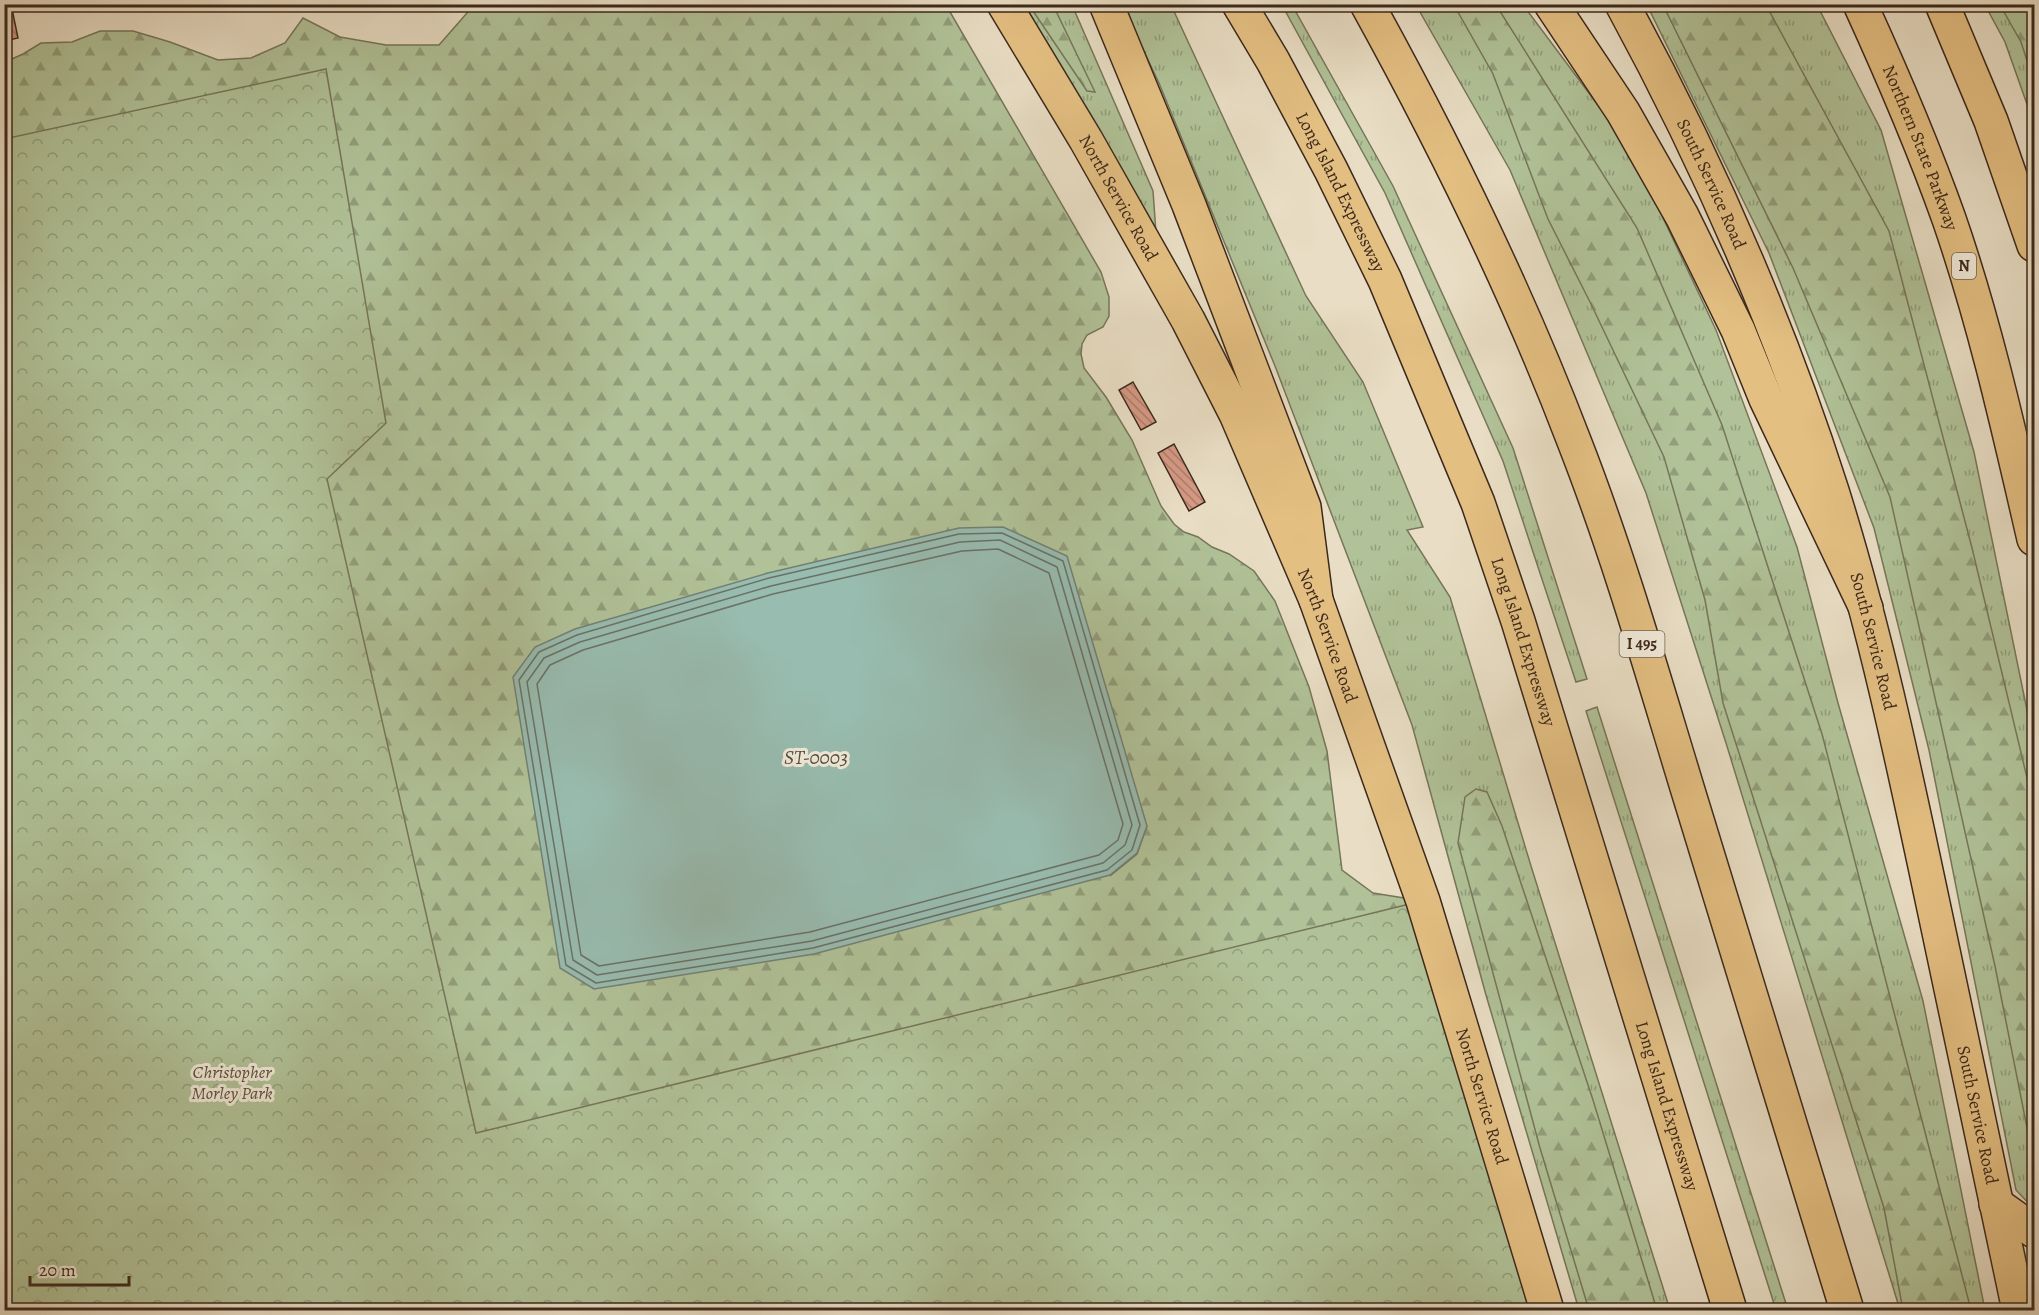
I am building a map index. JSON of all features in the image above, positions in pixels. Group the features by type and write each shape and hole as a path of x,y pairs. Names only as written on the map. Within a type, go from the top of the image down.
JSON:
{"main road":[{"name":"North Service Road","path":"1004,4 1086,140 1188,320 1236,414 1316,600 1423,901 1547,1311"},
{"path":"1106,4 1189,206 1304,507 1316,600"},
{"name":"Long Island Expressway","path":"1239,4 1273,61 1331,170 1380,270 1478,503 1518,621 1730,1311"},
{"name":"I 495","path":"1367,4 1427,112 1481,221 1529,329 1575,442 1615,555 1645,650 1847,1311"},
{"path":"1551,4 1623,112 1687,225 1738,330 1766,399 1866,608"},
{"name":"South Service Road","path":"1623,4 1698,152 1770,316 1812,432 1866,608 1920,844 2019,1311"},
{"name":"Northern State Parkway","path":"1860,4 1904,105 1948,218 1984,335 2034,539"},
{"path":"1942,4 1991,121 2034,245"},
{"path":"1996,1204 2034,1231"}],"green space":[{"path":"474,5 946,5 1101,272 1109,297 1109,316 1103,327 1087,335 1082,344 1081,354 1084,368 1106,397 1132,440 1161,506 1174,524 1184,532 1229,554 1254,571 1275,601 1309,687 1327,751 1342,870 1373,893 1423,901 498,1199 5,230 5,62 41,43 72,42 100,31 133,31 218,60 251,58 285,43 303,18 340,37 386,45 439,45","holes":["1147,826 1137,854 1110,876"]},
{"path":"1021,5 1072,5 1153,191 1156,233"},
{"path":"1029,5 1053,5 1095,92 1087,91"},
{"path":"1122,5 1171,5 1306,296 1363,382 1423,527 1407,530 1450,597 1531,866 1670,1310 1579,1310 1486,995 1412,725 1275,366 1159,83"},
{"path":"1282,5 1292,5 1393,186 1513,448 1587,679 1576,682 1503,461 1385,193"},
{"path":"1416,5 1523,5 1630,148 1716,330 1797,547 1838,703 1923,1001 1985,1310 1900,1310 1726,743 1646,493 1510,170"},
{"path":"1454,5 1496,5 1637,228 1722,425 1822,734 1971,1310 1903,1310 1884,1208 1723,703 1705,600 1664,457 1548,219 1493,74"},
{"path":"1647,5 1817,5 1881,130 1974,452 2034,744 2034,1209 2016,1190 1929,750 1874,528 1769,253"},
{"path":"1663,5 1766,5 1889,231 1972,548 2034,807 2034,1163 1995,966 1890,497 1793,268"},
{"path":"1985,5 2034,5 2034,124 2005,42"},
{"path":"2000,5 2034,5 2034,82 2021,42"},
{"name":"Christopher Morley Park","path":"326,69 386,423 327,479 476,1133 1422,901 1545,1310 5,1310 4,139"},
{"path":"1597,707 1788,1310 1776,1310 1586,711"},
{"path":"1476,789 1487,792 1502,826 1593,1100 1657,1310 1589,1310 1540,1148 1458,843 1465,797"}],"water":[{"name":"ST-0003","path":"1003,527 1067,556 1147,826 1137,853 1110,875 814,954 594,989 560,968 513,677 535,647 575,629 768,573 959,528"}],"building":[{"path":"4,4 11,4 18,38 4,41"},
{"path":"59,4 100,4 59,9"},
{"path":"1133,382 1156,422 1141,430 1119,390"},
{"path":"1174,444 1205,502 1189,511 1158,453"}]}
